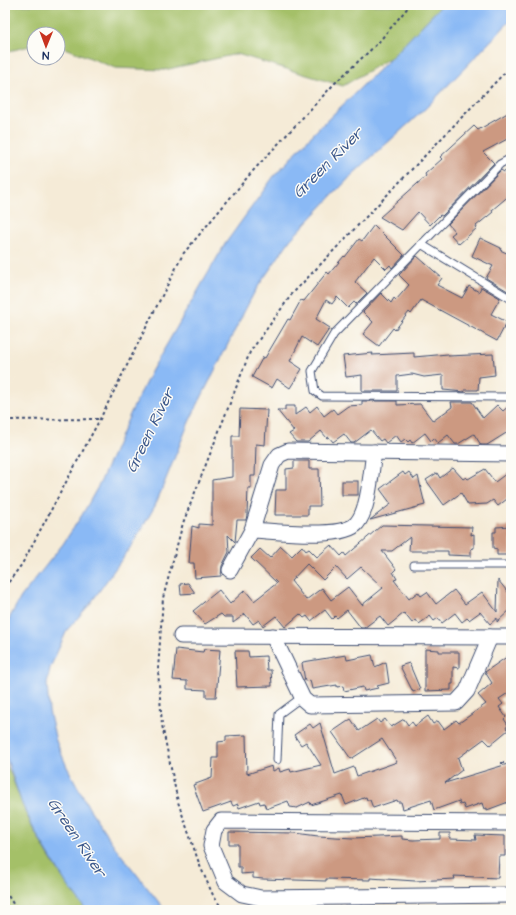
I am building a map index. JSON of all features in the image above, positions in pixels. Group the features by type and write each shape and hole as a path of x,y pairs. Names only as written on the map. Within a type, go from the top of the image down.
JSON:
{"street":[{"path":"230,570 252,530 268,475 280,455 288,452 511,454"},
{"path":"252,530 326,533 353,528 358,523 364,510 374,452"},
{"path":"181,636 511,637"},
{"path":"273,636 302,697 310,705 456,703 467,691 490,637"},
{"path":"511,823 221,821 214,830 211,846 226,882 242,894 261,898 511,895"}],"lane":[{"path":"511,158 500,164 334,334 312,371 315,391 322,396 511,397"},
{"path":"421,244 511,300"},
{"path":"414,565 511,565"},
{"path":"277,760 279,714 302,697"}],"path":[{"path":"5,587 22,564 100,419 182,254 251,173 335,83 377,44 410,5"},
{"path":"5,420 100,419"},
{"path":"501,763 511,763"},
{"path":"5,891 17,910"}],"green space":[{"path":"5,5 442,5 393,56 343,86 237,54 164,70 115,68 66,48 66,26 26,26 26,47 5,52"},
{"path":"5,762 26,814 42,845 70,889 86,910 5,910"}],"water":[{"name":"Green River","path":"442,5 511,5 511,20 426,108 354,173 290,240 255,291 243,314 189,422 155,506 132,545 90,604 67,630 50,668 47,684 49,711 56,741 67,767 89,808 115,847 165,910 86,910 66,883 38,837 22,804 5,754 5,626 21,597 63,544 82,515 100,483 132,410 152,370 225,244 274,176 315,132 393,56"}],"building":[{"path":"511,111 511,137 483,152 494,163 442,216 440,215 430,225 418,212 402,230 380,217 426,176 425,174 442,159 440,157 474,126 478,130"},
{"path":"511,169 511,194 492,210 493,212 476,226 477,228 459,244 451,235 455,232 448,224 501,170 504,172"},
{"path":"374,225 404,255 392,268 390,265 386,269 374,257 355,282 367,293 356,304 354,302 348,308 337,297 332,304 326,300 316,319 330,328 317,347 302,337 290,361 302,369 290,388 277,379 272,388 252,377 263,357 265,358 288,319 290,320 301,300 304,301 327,272 329,274 359,239 362,241"},
{"path":"480,238 501,248 500,250 511,255 511,293 486,278 493,266 472,256"},
{"path":"417,256 442,278 437,285 462,298 469,286 479,292 481,287 500,298 491,314 507,322 497,341 421,300 411,314 409,312 395,330 393,328 379,346 363,334 373,322 363,312 381,293 391,303 394,298 396,300 409,285 399,275"},
{"path":"373,353 372,355 414,353 414,357 448,354 448,356 493,354 495,375 479,377 478,390 464,390 465,392 443,390 443,375 424,377 412,374 397,376 397,391 362,391 362,375 346,377 343,356"},
{"path":"362,401 397,401 397,405 420,404 433,421 452,407 451,402 472,402 483,418 497,405 503,411 511,404 511,430 487,445 481,445 474,434 458,444 455,444 448,435 438,443 434,438 431,441 425,433 412,443 410,440 408,442 405,439 401,442 396,435 386,443 383,439 380,441 371,430 354,443 351,443 344,434 333,442 321,431 308,442 296,442 289,434 294,431 277,410 285,410 285,406 295,406 295,415 306,407 310,412 317,406 324,416 333,409 337,414 348,406 362,405"},
{"path":"240,409 267,410 265,445 256,444 255,476 251,476 251,488 248,488 246,520 237,520 235,542 228,535 229,552 222,566 221,576 195,578 194,563 189,563 192,526 199,528 199,524 212,525 212,480 232,477 232,436 239,436"},
{"path":"294,461 309,461 309,469 319,469 320,506 308,506 308,515 275,515 276,490 286,490 286,469 294,468"},
{"path":"453,468 463,479 466,477 468,479 485,469 495,482 511,470 511,496 498,506 493,500 487,504 468,505 461,493 444,505 426,480 437,473 440,478"},
{"path":"403,472 405,475 409,472 414,479 418,476 425,505 370,520 391,504 380,489"},
{"path":"342,481 358,481 358,495 342,495"},
{"path":"382,525 472,527 471,535 474,534 474,548 471,549 471,556 448,555 448,551 409,551 410,537 392,551 382,551 396,569 393,572 397,579 394,580 409,599 418,592 421,596 427,592 436,604 454,590 465,604 482,592 497,612 498,580 511,596 511,609 497,622 497,618 490,624 480,612 469,620 467,618 462,622 455,613 442,623 438,618 434,621 430,616 419,624 416,620 412,623 404,613 388,626 380,616 364,628 361,628 347,610 337,618 335,616 332,619 325,610 311,621 307,616 304,618 300,614 285,627 276,616 263,626 259,620 253,624 245,614 233,623 233,617 224,617 221,614 205,624 193,611 219,590 230,604 245,590 254,601 277,583 251,558 260,549 270,558 281,546 292,556 302,546 306,551 309,549 317,557 331,545 341,556 344,553 346,556","holes":["307,564 323,580 336,567 347,579 361,567 383,588 362,605 348,587 331,600 322,588 306,600 291,581"]},
{"path":"511,526 511,555 497,555 497,549 493,548 493,532 496,532 496,527"},
{"path":"188,583 195,593 181,594 180,584"},
{"path":"176,649 203,652 204,649 220,650 216,697 206,697 206,690 187,689 187,681 173,680"},
{"path":"425,649 439,650 439,652 459,652 459,668 453,667 453,684 451,684 451,690 425,691"},
{"path":"235,651 248,651 249,657 266,656 267,670 271,670 272,686 237,687"},
{"path":"511,654 511,691 499,699 503,704 499,707 506,717 504,719 508,725 506,728 508,730 490,745 484,739 458,758 462,770 445,783 511,763 511,801 487,810 487,808 484,809 482,803 465,809 463,804 460,805 459,801 434,810 431,800 403,809 401,802 398,802 397,800 373,808 370,800 367,800 366,797 346,805 342,795 311,805 310,802 297,808 290,807 288,801 266,809 264,803 260,804 259,801 239,808 238,804 233,806 231,802 203,812 193,785 212,778 213,758 218,758 218,742 226,741 226,736 246,735 247,774 272,766 273,771 279,768 280,772 290,769 291,772 321,765 306,742 301,745 294,735 310,724 313,728 320,723 335,774 354,767 357,776 397,762 382,739 351,759 332,732 351,719 359,731 377,719 380,723 385,719 391,727 404,719 408,725 412,722 415,726 428,716 433,724 438,721 444,729 456,720 459,723 486,704 478,695 492,683 485,672"},
{"path":"346,655 347,660 372,655 375,667 386,662 389,683 377,686 378,688 364,691 363,687 344,691 343,686 337,687 337,685 312,689 310,680 305,681 303,662"},
{"path":"409,663 420,689 413,692 400,666"},
{"path":"229,832 295,833 353,838 402,836 402,839 413,840 440,839 440,833 450,833 450,839 476,840 475,835 505,836 505,856 499,856 498,878 454,876 455,879 415,881 370,878 370,880 326,879 326,881 263,879 253,878 253,873 241,874 241,867 238,867 238,844 229,844"}]}
